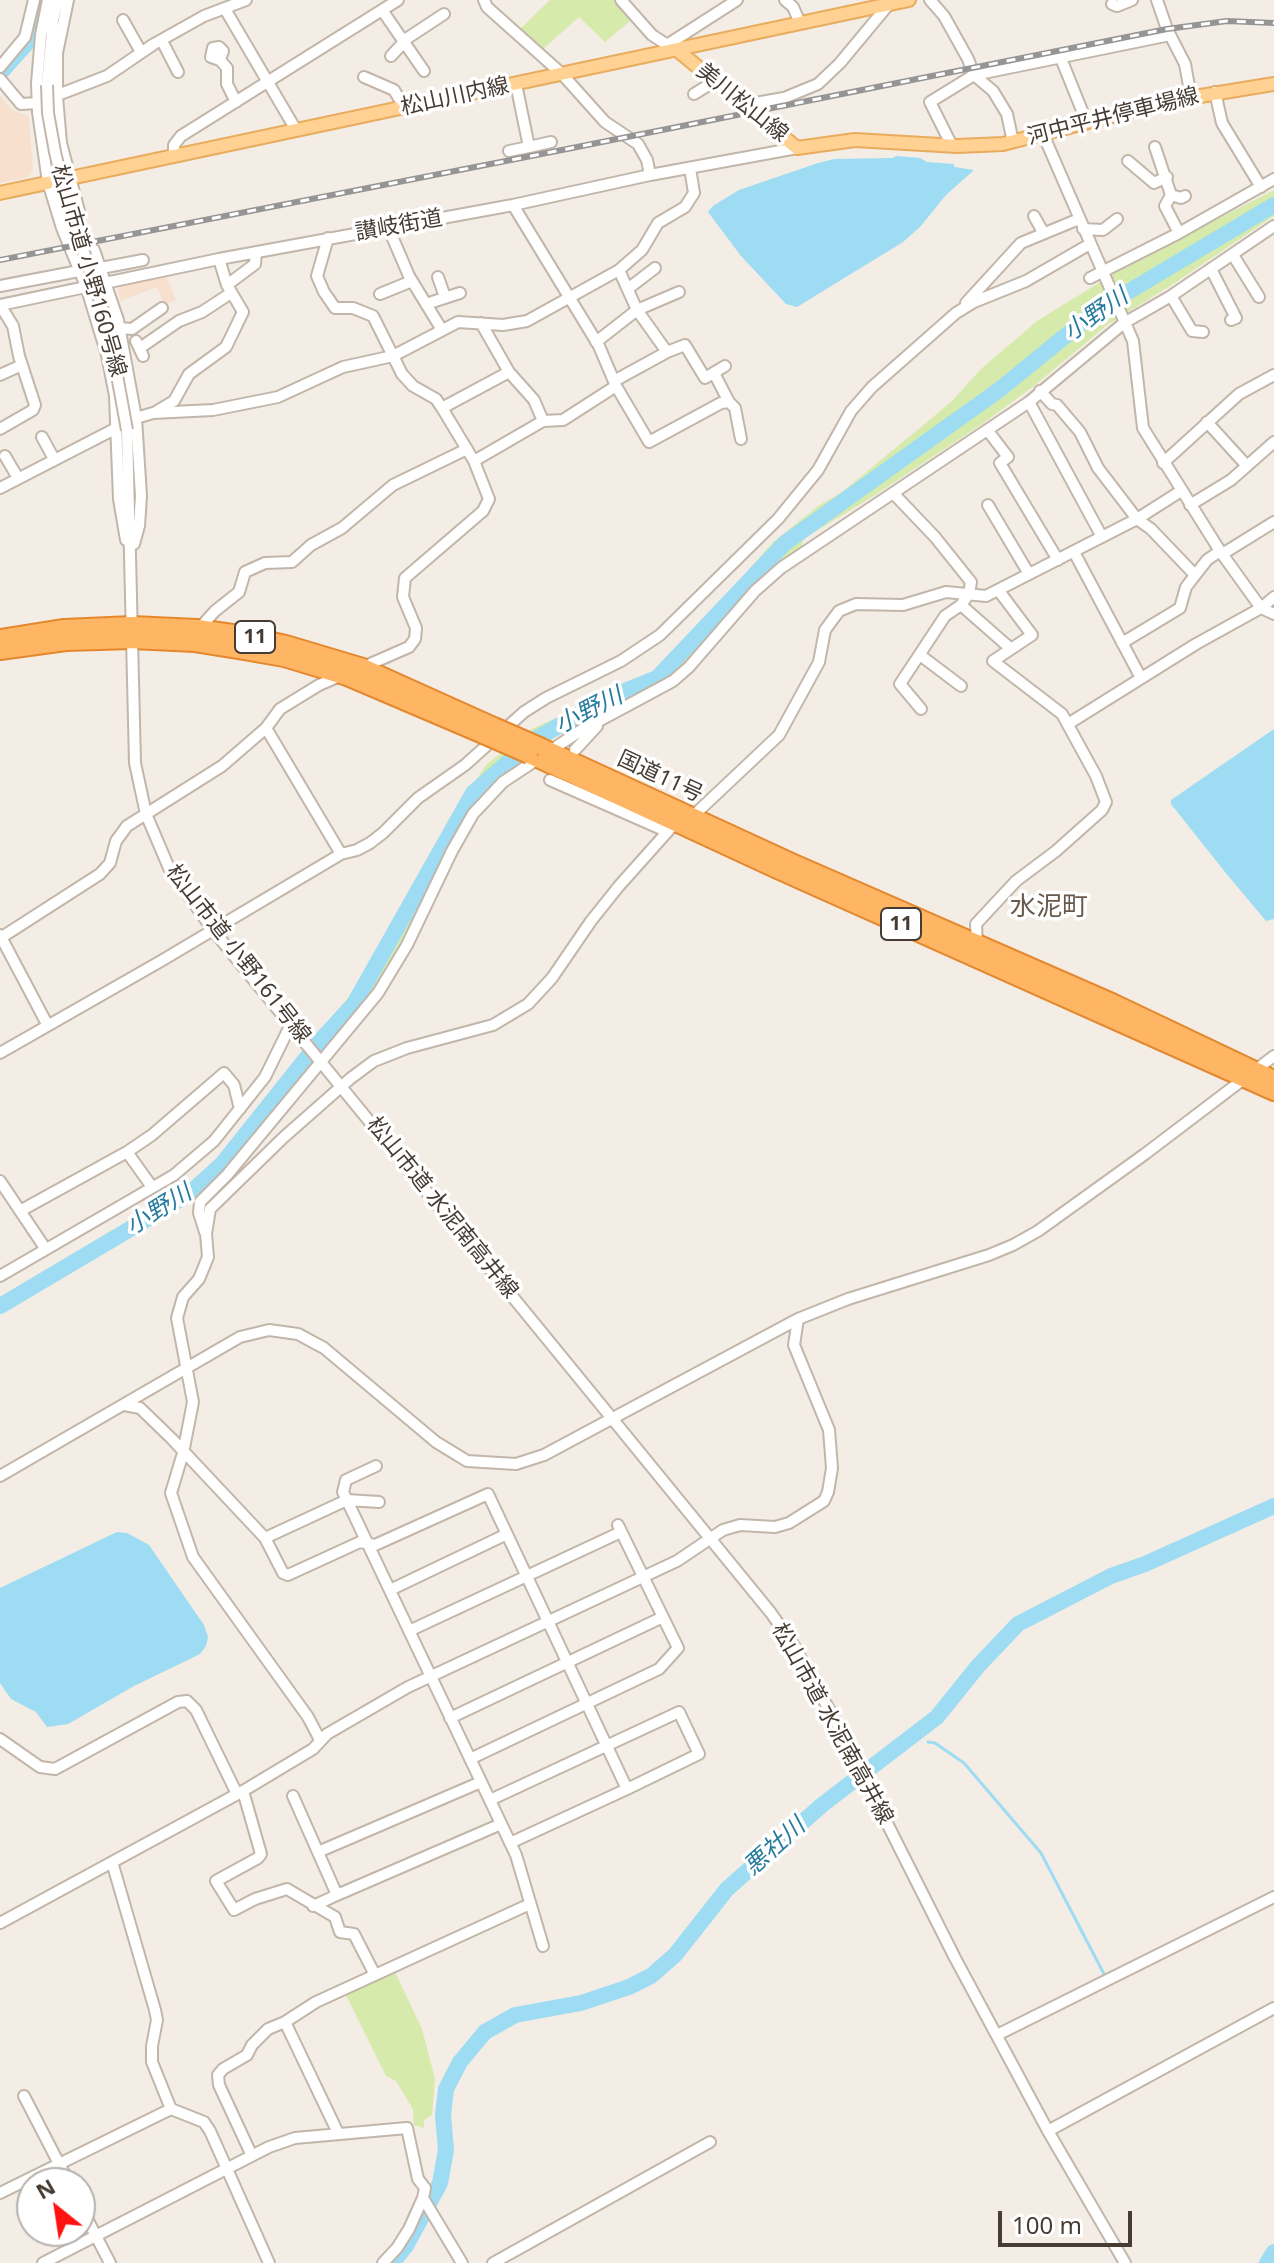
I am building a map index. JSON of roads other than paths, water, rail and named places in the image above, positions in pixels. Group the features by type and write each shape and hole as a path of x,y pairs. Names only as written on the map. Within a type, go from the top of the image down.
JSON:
{"highway":[{"name":"国道11号","path":"0,638 64,628 196,635 286,644 363,667 488,730 695,817 978,952"},
{"name":"国道11号","path":"0,651 132,633"},
{"name":"国道11号","path":"196,635 341,675 488,730"},
{"name":"国道11号","path":"539,753 670,826 978,952 1112,1002 1249,1074 1274,1092"},
{"name":"国道11号","path":"1249,1074 1274,1079"}],"main road":[{"name":"松山川内線","path":"0,193 908,0"},
{"name":"美川松山線","path":"672,48 797,148 855,140 952,146"},
{"name":"河中平井停車場線","path":"952,146 1013,142 1191,97 1274,84"}],"street":[{"path":"0,67 22,43 34,0"},
{"name":"松山市道 小野160号線","path":"48,0 38,57 37,103 48,182 107,355 122,428 131,553 132,633"},
{"name":"松山市道 小野160号線","path":"58,0 47,85 48,113 65,194 108,326 125,405 122,428"},
{"path":"62,228 79,224 80,215 61,143 57,97 57,53 68,0"},
{"path":"0,79 21,104 57,97 107,76 141,52 204,16 246,0"},
{"path":"372,0 424,71"},
{"path":"174,156 177,140 398,0"},
{"path":"484,0 487,7 562,74 605,122 638,144 650,175"},
{"path":"621,0 644,27 672,48 737,0"},
{"path":"785,0 793,7 800,23"},
{"path":"930,0 944,16 974,75 993,91 1007,114 1013,142"},
{"path":"1112,4 1117,6 1132,0"},
{"path":"1157,0 1185,64 1191,97"},
{"path":"744,105 784,98 818,84 840,63 889,4"},
{"path":"225,9 296,130"},
{"path":"391,56 403,41 444,14"},
{"path":"123,20 141,52"},
{"path":"952,146 930,102 974,75 1170,35"},
{"path":"162,41 178,72"},
{"path":"1060,56 1087,123"},
{"path":"220,60 227,68 227,84 236,102"},
{"path":"364,77 394,90 404,107"},
{"path":"694,94 715,81"},
{"path":"516,84 529,147"},
{"path":"1215,92 1222,123 1261,187"},
{"path":"1043,134 1134,348 1143,428 1190,505 1261,608 1274,614"},
{"path":"509,151 551,142"},
{"path":"1155,147 1171,195 1165,206 1179,233"},
{"name":"讃岐街道","path":"0,305 219,259 513,205 650,175 797,148"},
{"path":"1128,161 1154,183 1167,177"},
{"path":"153,413 213,410 278,397 343,367 393,356 458,322 514,325 527,321 619,270 642,250 658,223 685,207 694,193 690,168"},
{"path":"1090,278 1103,274 1274,179"},
{"path":"1171,195 1185,196"},
{"path":"513,205 596,342 615,384 649,442 721,403 729,402"},
{"path":"1034,216 1043,232"},
{"path":"0,1053 341,854 357,850 383,833 418,798 465,765 524,712 630,656 660,635 778,519 818,470 860,400 956,313 1021,243 1043,232 1081,224 1103,230 1117,219"},
{"path":"320,1740 308,1717 193,1557 171,1493 193,1402 177,1318 183,1297 204,1270 208,1257 206,1234 199,1213 200,1202 227,1175 378,993 407,945 473,814 503,782 539,753 673,681 767,580 798,556 1029,402 1124,321 1171,296 1274,226"},
{"path":"388,227 412,281 442,330"},
{"path":"47,1024 1,936 100,874 110,863 116,841 127,826 222,766 266,728 280,709 319,685 409,647 415,639 416,628 403,597 405,578 488,505 489,499 467,449 436,399 406,379 373,316 353,308 335,308 324,292 317,276 328,238"},
{"path":"956,313 974,302 1026,281 1090,244"},
{"name":"松山市道 小野160号線","path":"94,250 120,328 136,418 141,496 139,526 131,553"},
{"path":"140,348 179,321 202,312 255,264 256,252"},
{"path":"1233,255 1259,297"},
{"path":"0,488 174,401 189,374 230,341 243,312 229,289 219,259"},
{"path":"101,268 143,260"},
{"path":"629,288 655,268"},
{"path":"1211,269 1236,318 1231,320"},
{"path":"619,270 637,310 667,352"},
{"path":"0,286 16,280 79,271"},
{"path":"438,277 445,297"},
{"path":"380,294 412,281"},
{"path":"596,342 637,310 679,292"},
{"path":"426,304 460,293"},
{"path":"1171,296 1192,331 1203,332"},
{"path":"0,305 13,326 35,405 33,410 0,429"},
{"path":"120,328 132,329 162,308"},
{"path":"481,323 509,372 534,400 543,421"},
{"path":"474,461 543,421 563,420 667,352 685,345 705,378 725,366"},
{"path":"0,375 22,365"},
{"path":"442,408 509,372"},
{"path":"714,373 735,408 741,439"},
{"path":"1163,463 1239,394 1274,375"},
{"path":"1040,391 1080,432 1098,468 1137,519 1195,575"},
{"path":"1029,402 1102,537"},
{"path":"1207,422 1247,466"},
{"path":"988,431 1008,457 1000,463 1058,560"},
{"path":"42,437 54,459"},
{"path":"1190,505 1231,480 1274,442"},
{"path":"196,635 239,592 245,572 265,563 292,562 311,545 342,528 393,485 467,449"},
{"path":"5,456 18,478"},
{"path":"206,1234 210,1209 216,1200 374,1061 407,1048 493,1025 528,1004 552,978 591,921 670,826 695,817 717,792 779,735 819,662 828,622 839,611 856,604 903,605 946,592 986,596 1137,519 1181,491"},
{"path":"893,493 935,537 971,582 969,594 961,605 945,616 900,684 921,709"},
{"path":"988,505 1029,574"},
{"path":"1122,643 1180,608 1186,587 1207,560 1274,522"},
{"path":"1074,552 1141,678"},
{"path":"978,952 976,924 1016,881 1056,851 1105,807 1106,802 1096,776 1062,714 993,661 1032,635 999,591"},
{"path":"1068,724 1261,608 1274,597"},
{"path":"961,605 1010,648"},
{"name":"松山市道 小野161号線","path":"132,633 135,763 146,814 169,868 213,930 342,1086"},
{"path":"920,655 961,686"},
{"path":"575,750 601,723 602,718"},
{"path":"266,728 341,854"},
{"path":"550,780 670,826"},
{"path":"0,1276 174,1175 214,1141 265,1077 291,1024"},
{"path":"0,1476 240,1337 269,1330 298,1334 324,1348 436,1442 467,1461 516,1464 544,1455 798,1319 848,1299 1013,1245 1038,1231 1145,1154 1274,1056"},
{"path":"20,1211 127,1152 152,1135 224,1073 234,1085 240,1109"},
{"name":"松山市道 水泥南高井線","path":"342,1086 712,1537 794,1646 1048,2131 1125,2263"},
{"path":"127,1152 152,1187"},
{"path":"0,1181 45,1248"},
{"path":"0,1923 240,1792 408,1687 677,1561 712,1537 740,1525 775,1527 789,1523 824,1501 832,1468 829,1430 794,1345 798,1319"},
{"path":"124,1405 140,1408 265,1538 283,1573 288,1575 360,1542 375,1545 488,1494 627,1789"},
{"path":"376,1466 346,1480 343,1492 510,1843 543,1946"},
{"path":"265,1538 347,1500 379,1502"},
{"path":"409,1631 620,1528 644,1575 678,1648 659,1669 470,1759"},
{"path":"390,1590 507,1534"},
{"path":"450,1718 663,1617"},
{"path":"0,1739 40,1767 55,1769 178,1702 187,1701 196,1710 240,1792 261,1854 216,1881 234,1910 255,1899 287,1889 335,1917 340,1932 354,1934 375,1975"},
{"path":"490,1800 679,1712 699,1754 510,1843"},
{"path":"318,1852 481,1782"},
{"path":"293,1796 337,1895"},
{"path":"313,1906 501,1824"},
{"path":"112,1862 155,2010 157,2020 152,2062 171,2109 204,2122 269,2263"},
{"path":"997,2035 1274,1897"},
{"path":"252,2156 219,2085 218,2075 247,2055 268,2029 316,2002 530,1904"},
{"path":"1048,2131 1274,2008"},
{"path":"285,2022 338,2133"},
{"path":"24,2096 60,2165"},
{"path":"0,2193 171,2109"},
{"path":"96,2235 252,2156 295,2138 407,2128 418,2179 425,2188 424,2199 397,2248 383,2263"},
{"path":"493,2263 710,2142"},
{"path":"424,2199 462,2263"},
{"path":"96,2238 110,2263"},
{"path":"43,2263 74,2247"}],"water":[{"path":"896,156 974,170 903,242 797,307 786,304 741,256 708,212 739,190 818,163 835,159"},
{"path":"1274,729 1274,919 1266,921 1171,804 1171,800"},
{"path":"117,1532 127,1533 149,1545 204,1625 208,1637 206,1646 200,1654 134,1686 68,1724 47,1727 36,1712 11,1699 0,1683 0,1588"}],"waterway":[{"path":"2,71 28,42 39,0"},
{"name":"小野川","path":"0,1306 189,1194 222,1164 320,1041 354,1004 473,793 532,741 608,698 657,678 785,543 999,390 1096,311 1274,205"},
{"name":"悪社川","path":"392,2263 406,2246 440,2183 446,2150 443,2115 446,2089 460,2062 485,2032 515,2015 581,2003 651,1976 675,1955 727,1889 822,1805 937,1717 978,1666 1018,1624 1111,1576 1274,1506"},
{"path":"928,1742 935,1743 964,1763 1041,1853 1105,1976 1145,1956"},
{"path":"1267,2263 1274,2252"}],"railway":[{"path":"0,260 1167,29 1227,21 1274,23"}],"district":[{"name":"水泥町","path":"1049,908"}]}
